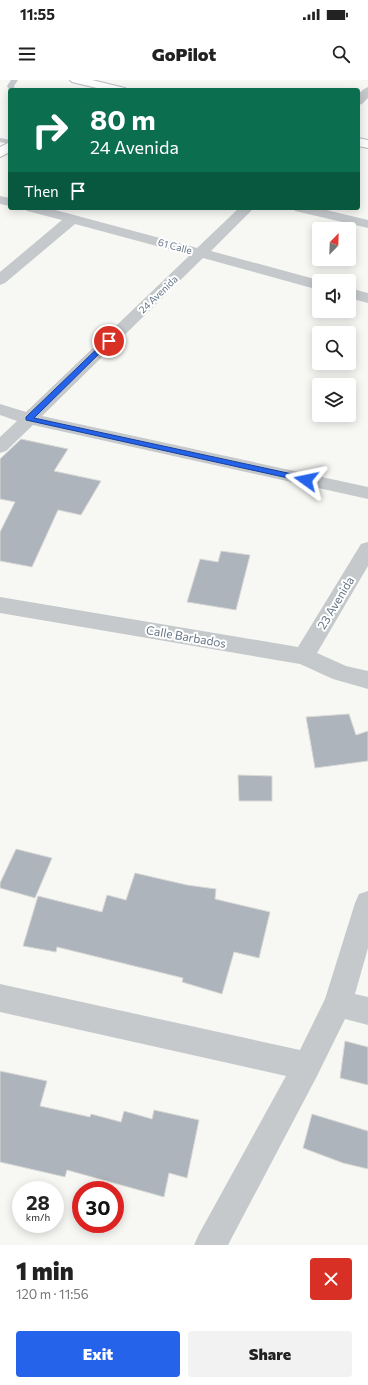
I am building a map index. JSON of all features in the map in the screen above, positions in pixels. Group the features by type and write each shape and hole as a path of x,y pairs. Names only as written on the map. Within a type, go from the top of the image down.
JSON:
{"main road":[{"path":"76,80 111,88"}],"street":[{"path":"360,99 368,92"},
{"name":"61 Calle","path":"39,210 312,283"},
{"name":"24 Avenida","path":"0,447 245,210"},
{"path":"308,210 368,224"},
{"path":"0,280 72,219"},
{"path":"356,295 368,298"},
{"path":"0,409 28,419 368,493"},
{"name":"23 Avenida","path":"304,656 368,549"},
{"name":"Calle Barbados","path":"0,605 304,656 341,673 368,680"},
{"path":"210,1245 307,1066 338,1003 368,904"},
{"path":"0,998 307,1066"},
{"path":"338,1003 368,1011"}],"lane":[{"path":"11,88 10,86 15,80"}],"building":[{"path":"21,439 68,449 54,471 101,481 81,515 58,510 32,567 0,561 0,532 15,502 0,499 0,459"},
{"path":"221,551 250,555 236,610 187,602 200,559 218,562"},
{"path":"349,714 356,735 368,731 368,761 315,768 306,717"},
{"path":"238,775 272,776 272,801 239,801"},
{"path":"16,849 52,858 35,898 0,888 0,883"},
{"path":"135,873 187,885 216,889 215,899 270,912 259,958 234,952 222,994 182,982 183,978 57,947 56,952 23,946 38,896 102,912 107,895 126,900"},
{"path":"345,1041 368,1047 368,1085 340,1078"},
{"path":"0,1071 47,1081 40,1106 90,1117 91,1114 121,1122 124,1111 152,1119 154,1110 199,1120 187,1178 169,1173 164,1197 124,1186 124,1181 107,1181 67,1170 65,1177 0,1162"},
{"path":"312,1114 368,1131 368,1169 343,1163 303,1148"}],"route":[{"path":"109,341 28,419 306,480"}]}
